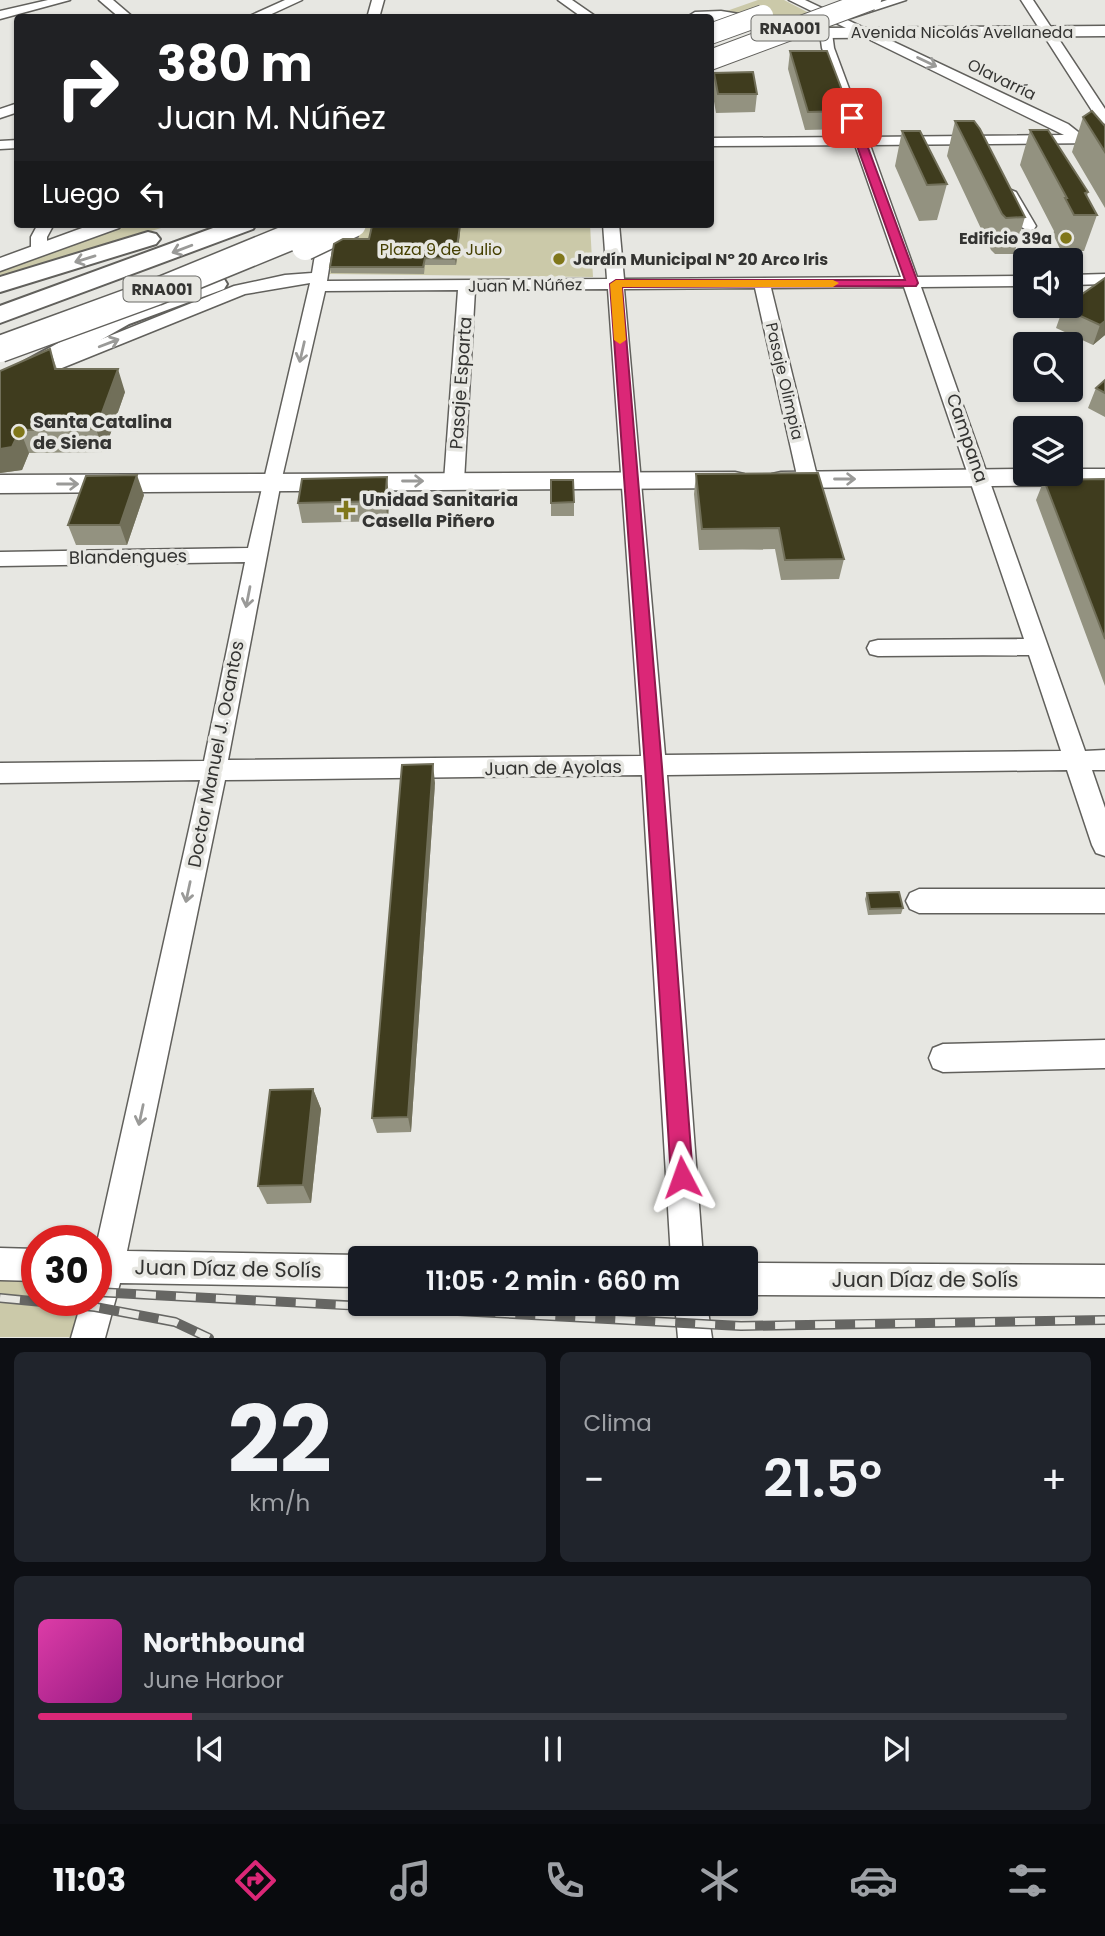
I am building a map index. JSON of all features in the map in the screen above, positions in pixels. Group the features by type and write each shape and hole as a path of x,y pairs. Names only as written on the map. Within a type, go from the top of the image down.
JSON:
{"highway":[{"path":"714,33 805,0"},
{"path":"714,49 847,0"},
{"name":"RNA001","path":"714,59 872,0"},
{"path":"0,285 184,228"},
{"path":"0,315 234,228"},
{"path":"0,337 284,228"},
{"path":"0,386 120,319 215,284 344,228"},
{"name":"RNA001","path":"0,349 324,233"}],"main road":[{"name":"RNA001","path":"703,14 733,4"},
{"name":"Avenida Nicolás Avellaneda","path":"714,16 830,25 866,32 1105,31"},
{"path":"0,265 101,228"},
{"path":"0,484 1105,477"}],"street":[{"path":"0,15 64,0"},
{"path":"105,0 123,14"},
{"path":"261,14 296,0"},
{"path":"564,0 586,14"},
{"path":"795,0 830,25 900,0"},
{"path":"1027,0 1105,120"},
{"name":"Campana","path":"830,25 828,48 981,479 1105,845"},
{"name":"Olavarría","path":"866,32 1063,127 1078,139"},
{"path":"714,142 860,141 984,145 1105,139"},
{"path":"1004,183 1028,226"},
{"path":"39,251 39,237 44,228"},
{"path":"611,228 654,767 686,1246"},
{"name":"Doctor Manuel J. Ocantos","path":"112,1225 214,772 271,482 319,281 324,233"},
{"path":"1083,280 1105,279"},
{"path":"0,386 240,290 276,281 319,281"},
{"name":"Juan M. Núñez","path":"319,281 467,285 1013,281"},
{"name":"Pasaje Olimpia","path":"762,283 808,480"},
{"name":"Pasaje Esparta","path":"454,481 467,285"},
{"name":"Blandengues","path":"0,559 256,555"},
{"path":"878,648 1036,647"},
{"name":"Juan de Ayolas","path":"0,773 1105,760"},
{"path":"919,901 1105,901"},
{"path":"943,1058 1105,1054"},
{"path":"0,1264 21,1265"},
{"name":"Juan Díaz de Solís","path":"112,1267 348,1271"},
{"name":"Juan Díaz de Solís","path":"758,1279 1105,1281"},
{"name":"Doctor Manuel J. Ocantos","path":"88,1338 92,1316"},
{"path":"692,1316 695,1338"}],"green space":[{"path":"758,0 784,0 834,26 826,29 718,14"},
{"path":"113,228 161,228 0,278 0,271"},
{"name":"Plaza 9 de Julio","path":"327,228 590,228 593,277 328,274 335,241"},
{"path":"21,1270 21,1316 94,1316 88,1337 0,1337 0,1271"}],"building":[{"path":"790,51 827,51 850,111 808,112"},
{"path":"753,72 757,94 718,94 714,73"},
{"path":"1092,111 1105,126 1105,152 1083,117"},
{"path":"955,121 974,121 980,129 1025,217 1006,218 1002,214"},
{"path":"1030,130 1048,130 1088,192 1085,193 1097,215 1074,215"},
{"path":"902,131 920,131 947,184 927,185"},
{"path":"372,228 460,228 455,259 425,258 423,267 330,267 334,244 343,239 369,239"},
{"path":"1105,278 1105,321 1100,325 1083,317 1083,294"},
{"path":"50,349 55,369 118,369 96,429 20,430 12,447 0,449 0,371"},
{"path":"1105,380 1105,393 1096,388"},
{"path":"818,473 844,559 785,560 779,528 702,529 696,474"},
{"path":"137,475 120,525 68,525 86,476"},
{"path":"387,477 385,501 298,503 302,479"},
{"path":"1083,479 1105,479 1105,639 1046,486 1083,486"},
{"path":"551,480 573,480 574,502 551,503"},
{"path":"433,764 408,1117 372,1118 402,765"},
{"path":"899,892 903,908 870,909 867,893"},
{"path":"313,1089 303,1185 258,1186 270,1090"}],"railway":[{"path":"112,1293 741,1326 1105,1320"},
{"path":"0,1298 95,1307 175,1322 209,1338"}],"slow traffic":[{"path":"620,340 616,284 833,283"}],"place":[{"name":"Edificio 39a","path":"1066,238"},
{"name":"Jardín Municipal Nº 20 Arco Iris","path":"559,259"},
{"name":"Santa Catalina de Siena","path":"19,432"},
{"name":"Unidad Sanitaria Casella Piñero","path":"346,510"}],"route":[{"path":"682,1177 654,767 616,284 912,283 852,118"}]}
